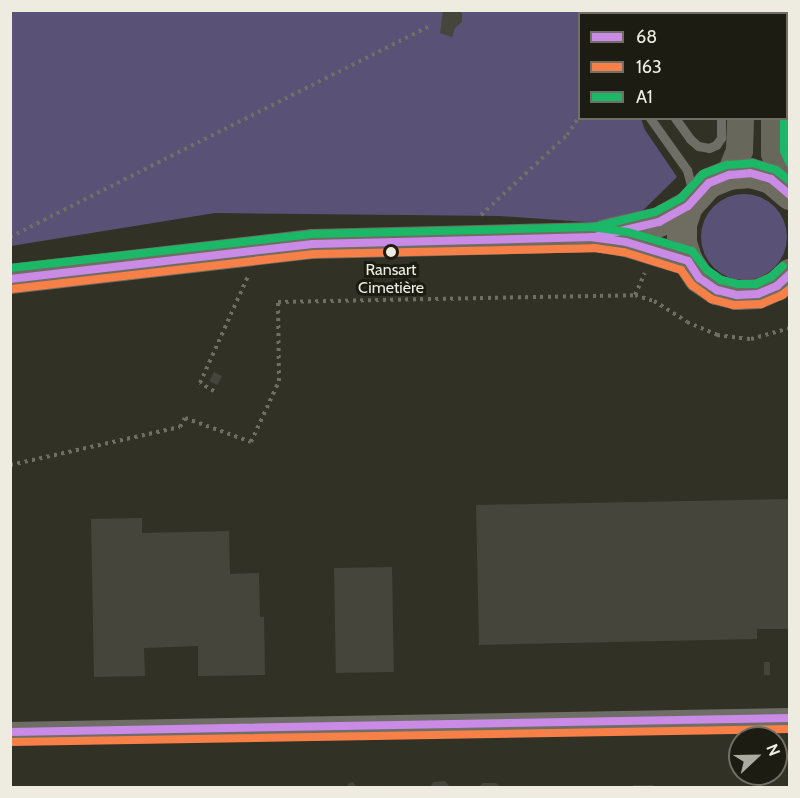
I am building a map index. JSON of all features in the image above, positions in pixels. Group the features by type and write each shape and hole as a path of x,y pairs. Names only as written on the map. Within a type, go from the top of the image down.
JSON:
{"main road":[{"path":"595,237 659,222 691,202 710,183 729,174 750,173 760,176 771,180 788,194"},
{"path":"691,202 682,224 682,243 688,261 699,278 717,290 737,295 758,294 777,286 789,274"},
{"path":"10,279 313,244 595,237 626,242 688,261"}],"street":[{"path":"729,174 739,150 740,120"},
{"path":"774,120 774,153 788,194"},
{"path":"10,732 789,718"}],"lane":[{"path":"651,120 687,170 691,202"},
{"path":"676,120 698,146 709,148 716,146 721,138 721,120"}],"path":[{"path":"10,237 432,25"},
{"path":"214,391 200,383 248,275 251,251"},
{"path":"636,295 646,270"},
{"path":"10,465 180,427 185,418 251,442 279,381 278,302 636,295 654,301 687,322 717,335 750,339 789,327"}],"shaded area":[{"path":"11,11 611,11 578,12 578,120 641,120 645,130 677,177 628,225 500,216 215,213 11,246"},
{"path":"744,194 761,197 775,206 784,220 787,237 784,254 775,268 761,277 744,280 727,277 713,268 704,254 701,237 704,220 713,206 727,197"}],"building":[{"path":"443,10 459,10 462,14 462,22 455,28 452,37 440,33"},
{"path":"214,372 222,376 217,385 209,381"},
{"path":"790,499 790,629 757,629 757,639 479,645 476,505"},
{"path":"142,518 142,533 229,531 230,574 259,573 260,617 264,617 265,675 198,676 198,646 144,648 145,676 94,677 91,519"},
{"path":"392,567 394,672 336,673 334,568"},
{"path":"764,662 770,662 770,675 764,675"},
{"path":"445,781 451,788 430,788 433,782"},
{"path":"353,782 357,788 345,788 349,783"},
{"path":"483,783 496,783 502,788 477,788"},
{"path":"633,785 654,785 654,788 633,788"}],"transit line":[{"name":"A1","path":"784,120 784,151 790,164"},
{"name":"A1","path":"10,268 312,234 594,227 655,212 681,198 703,174 727,165 753,163 776,170 790,181"},
{"name":"68","path":"10,279 313,244 595,237 659,222 688,206 709,183 729,175 750,173 771,179 790,195"},
{"name":"A1","path":"592,227 628,232 692,251 707,270 721,280 738,284 756,284 771,277 783,266"},
{"name":"68","path":"591,237 626,242 688,261 699,278 717,290 737,295 758,294 777,286 790,274"},
{"name":"163","path":"11,289 314,254 594,248 624,252 681,270 692,285 711,299 734,305 761,304 790,289"},
{"name":"68","path":"10,732 790,718"},
{"name":"163","path":"10,742 790,729"}],"place":[{"name":"Ransart Cimetière","path":"391,252"}]}
